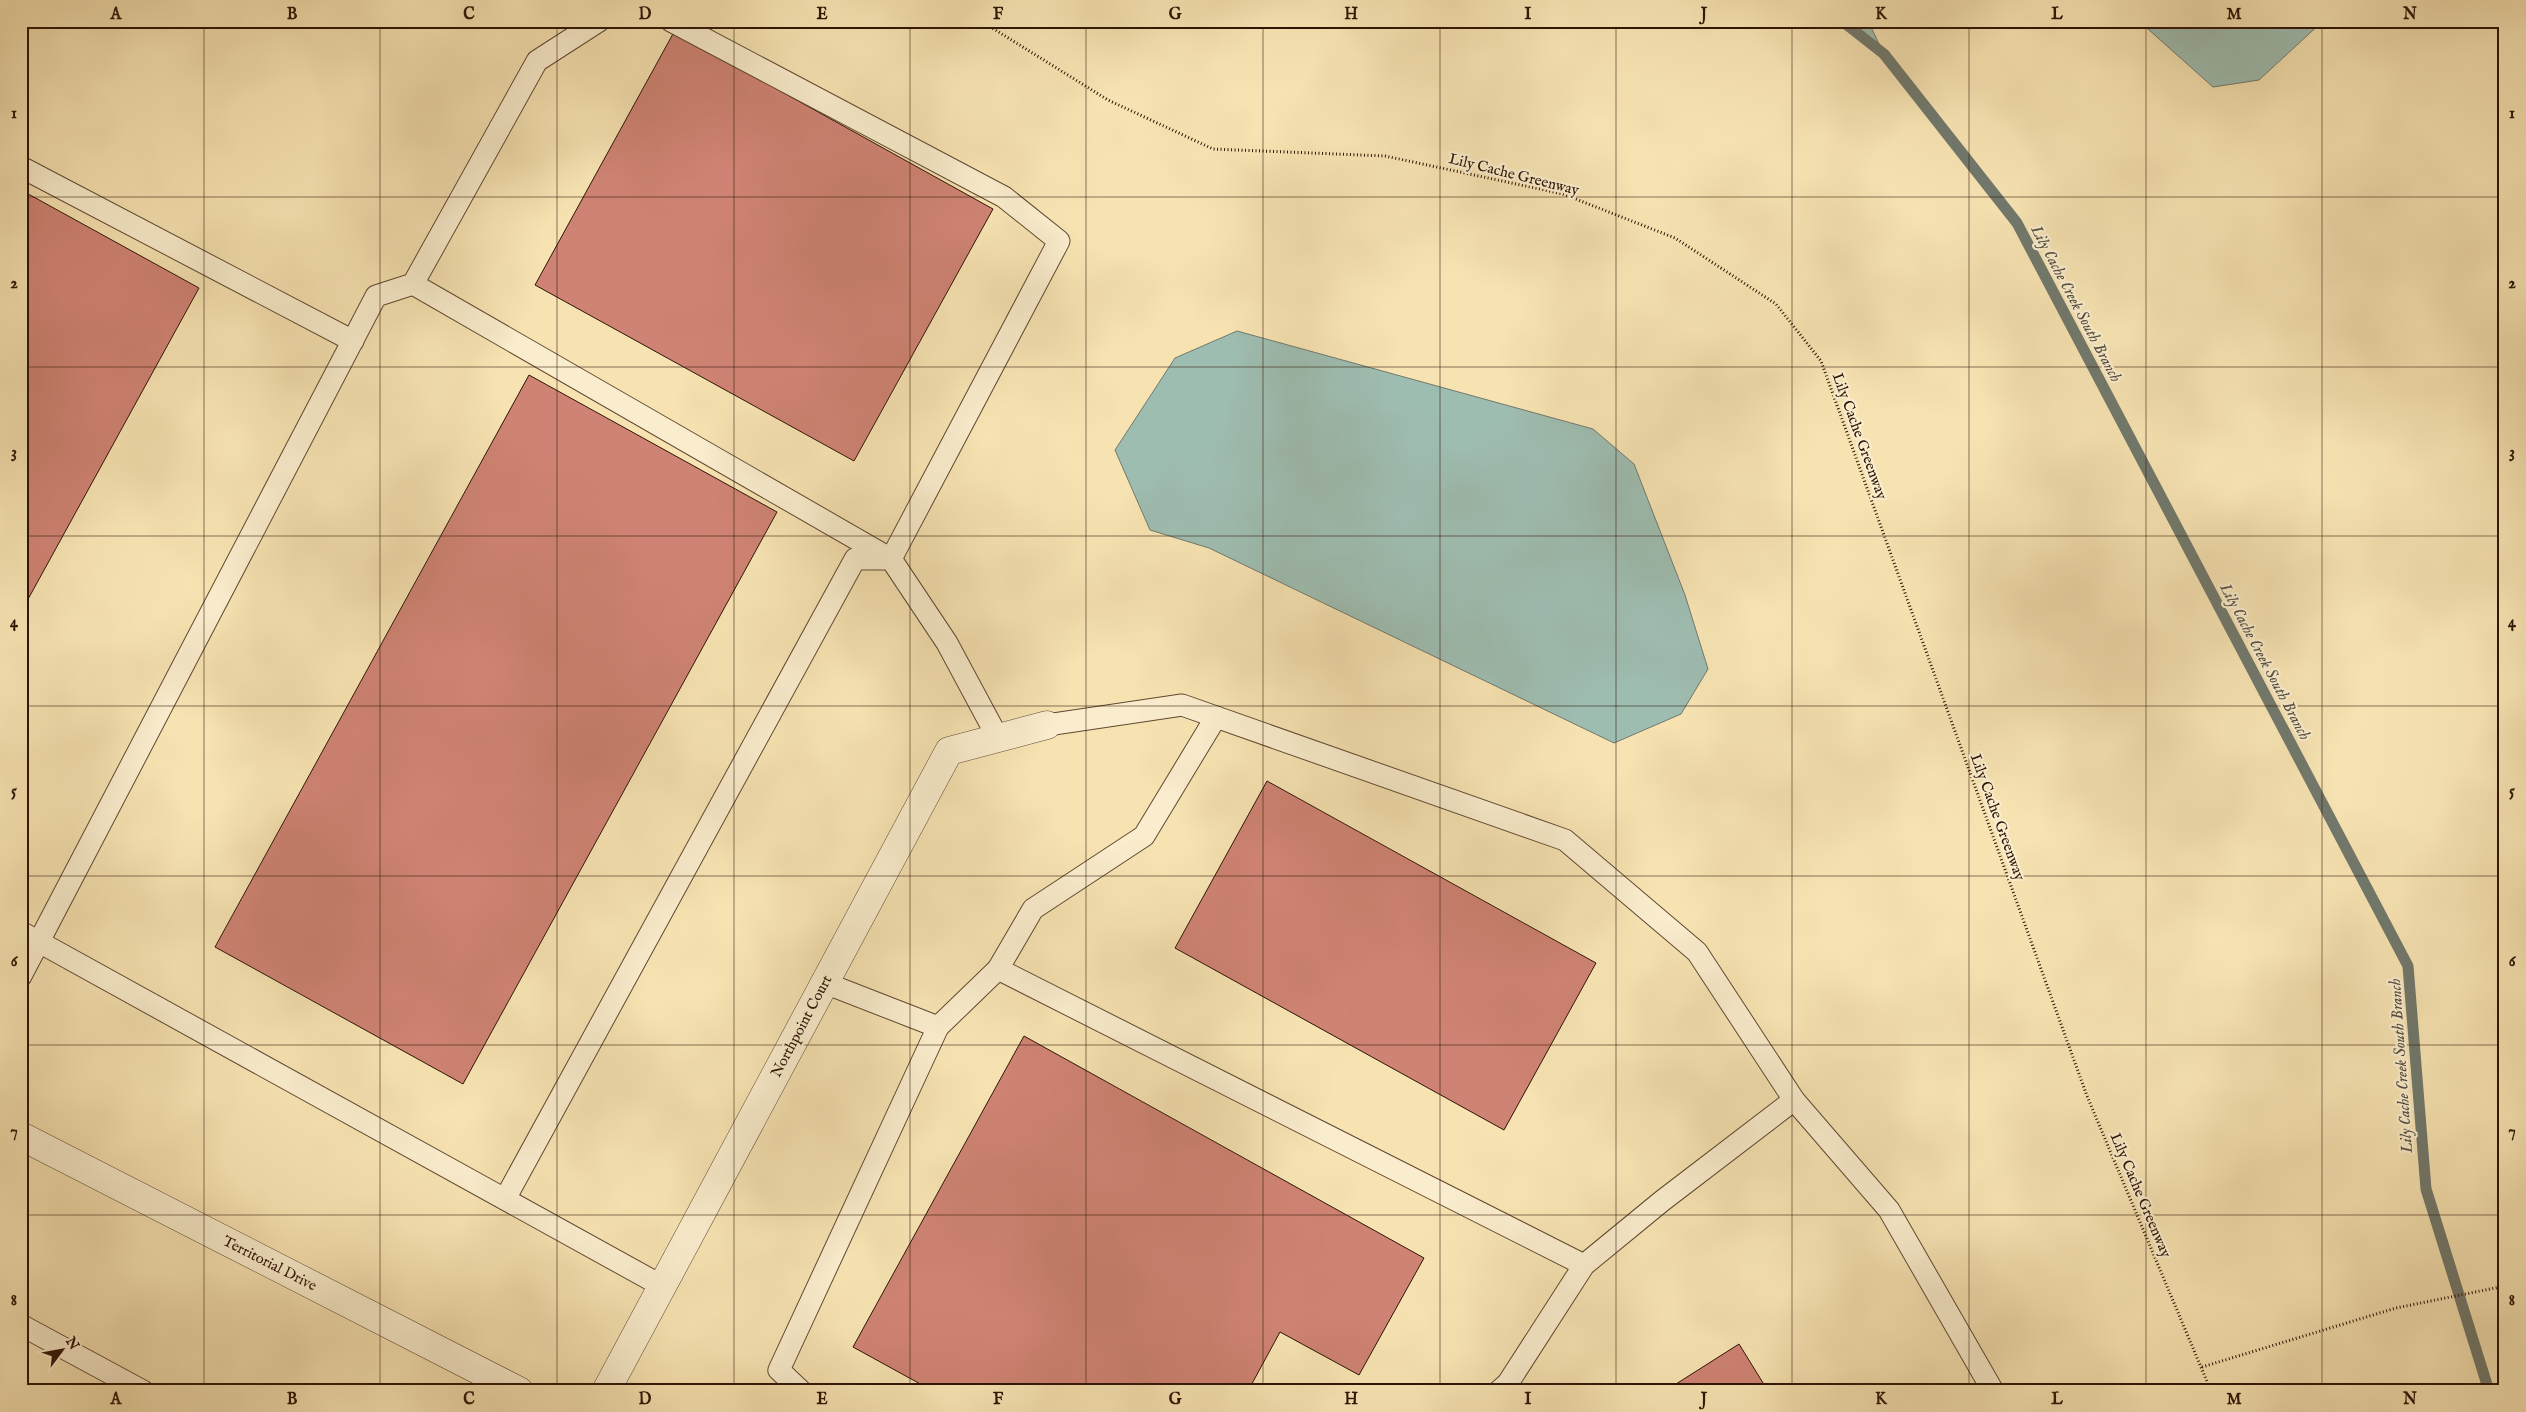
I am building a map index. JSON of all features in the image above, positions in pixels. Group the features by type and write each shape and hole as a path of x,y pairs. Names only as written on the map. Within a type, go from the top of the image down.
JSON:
{"street":[{"name":"Northpoint Court","path":"606,1391 949,751 1047,725"},
{"name":"Territorial Drive","path":"21,1136 519,1391"}],"lane":[{"path":"21,976 30,937 376,296 413,284 537,61 599,21"},
{"path":"671,21 1004,197 1059,241 891,558"},
{"path":"21,166 353,341"},
{"path":"413,284 891,558 947,643 998,738"},
{"path":"505,1199 855,559 891,558"},
{"path":"1047,725 1182,705 1565,840 1697,952 1794,1100 1889,1210 1993,1391"},
{"path":"801,1391 779,1370 938,1027 998,969 1033,909 1144,836 1216,717"},
{"path":"30,937 662,1286"},
{"path":"998,969 1584,1265"},
{"path":"825,983 938,1027"},
{"path":"1499,1391 1508,1383 1584,1265 1662,1201 1794,1100"},
{"path":"21,1325 143,1391"}],"path":[{"name":"Lily Cache Greenway","path":"981,21 1108,100 1213,149 1385,156 1563,194 1675,238 1776,304 1821,361 2087,1096 2211,1391"},
{"path":"2202,1367 2396,1308 2505,1286"}],"shaded area":[{"path":"1817,21 1868,21 1884,54 1855,30"},
{"path":"2139,21 2323,21 2259,80 2213,87"},
{"path":"1237,331 1593,429 1634,464 1685,595 1708,669 1681,714 1614,743 1209,548 1150,530 1115,450 1175,358"}],"building":[{"path":"674,32 993,209 854,461 535,285"},
{"path":"21,190 199,288 21,612"},
{"path":"529,375 777,512 463,1084 215,947"},
{"path":"1267,781 1596,963 1504,1130 1175,948"},
{"path":"1024,1036 1424,1258 1359,1375 1280,1332 1248,1391 933,1391 853,1347"},
{"path":"1739,1344 1768,1391 1665,1391"}],"waterway":[{"name":"Lily Cache Creek South Branch","path":"1842,21 1884,54 2017,223 2408,966 2426,1189 2489,1391"}]}
